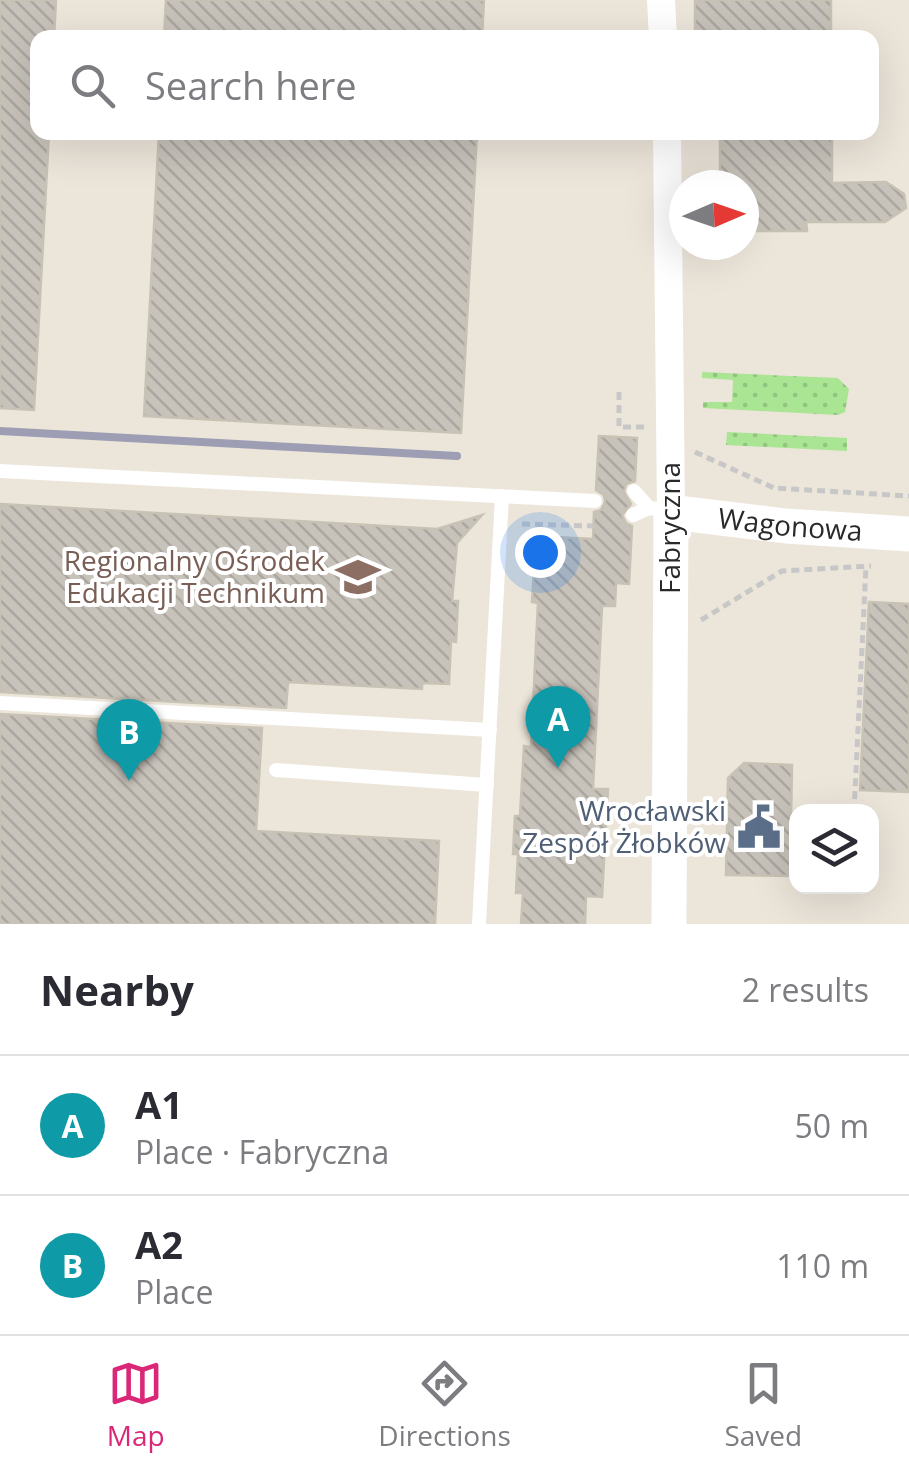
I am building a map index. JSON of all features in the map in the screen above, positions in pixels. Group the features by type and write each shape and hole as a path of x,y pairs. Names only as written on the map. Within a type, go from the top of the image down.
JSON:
{"street":[{"path":"662,0 663,30"},
{"name":"Fabryczna","path":"667,140 670,422 660,510 670,924"},
{"name":"Wagonowa","path":"660,510 786,526 909,534"}],"lane":[{"path":"0,471 595,500"},
{"path":"634,491 660,510"},
{"path":"479,924 502,496"},
{"path":"633,515 660,510"},
{"path":"0,702 490,730"},
{"path":"276,770 487,784"}],"path":[{"path":"620,392 619,427 642,428 670,422"},
{"path":"695,452 774,488 909,496"},
{"path":"500,523 594,526"},
{"path":"699,622 782,572 880,564"},
{"path":"854,804 866,566"}],"green space":[{"path":"702,372 838,378 849,389 845,412 838,415 703,408 703,402 732,402 733,380 702,378"},
{"path":"727,432 847,438 847,451 726,445"}],"building":[{"path":"0,0 56,0 54,30 30,30 30,140 49,140 34,410 0,408"},
{"path":"166,0 484,0 482,30 164,30"},
{"path":"695,0 831,0 831,30 695,30"},
{"path":"159,140 477,140 461,433 144,416"},
{"path":"720,140 832,140 832,183 886,182 904,194 906,208 885,222 806,222 807,231 759,231 759,170 720,170"},
{"path":"599,436 637,438 635,481 626,484 624,492 631,504 622,515 632,526 629,584 616,583 615,606 602,606 593,789 608,789 602,897 586,896 585,924 521,924 523,893 516,893 518,854 513,854 515,816 520,816 524,746 531,747 538,603 532,602 536,536 593,539 594,512 601,510 605,502 604,495 596,490"},
{"path":"0,504 437,529 482,515 457,543 452,601 458,601 456,642 451,641 449,684 422,683 422,689 288,682 286,708 0,692"},
{"path":"869,602 909,604 909,792 860,790"},
{"path":"0,714 262,728 256,831 439,841 435,924 0,924"},
{"name":"Wrocławski Zespół Żłobków","path":"744,763 792,765 789,876 726,875 728,778"}],"railway":[{"path":"0,431 457,456"}],"place":[{"name":"Regionalny Ośrodek Edukacji Technikum","path":"358,577"},
{"name":"A1","path":"558,768"},
{"name":"A2","path":"129,781"},
{"name":"Wrocławski Zespół Żłobków","path":"759,827"}]}
